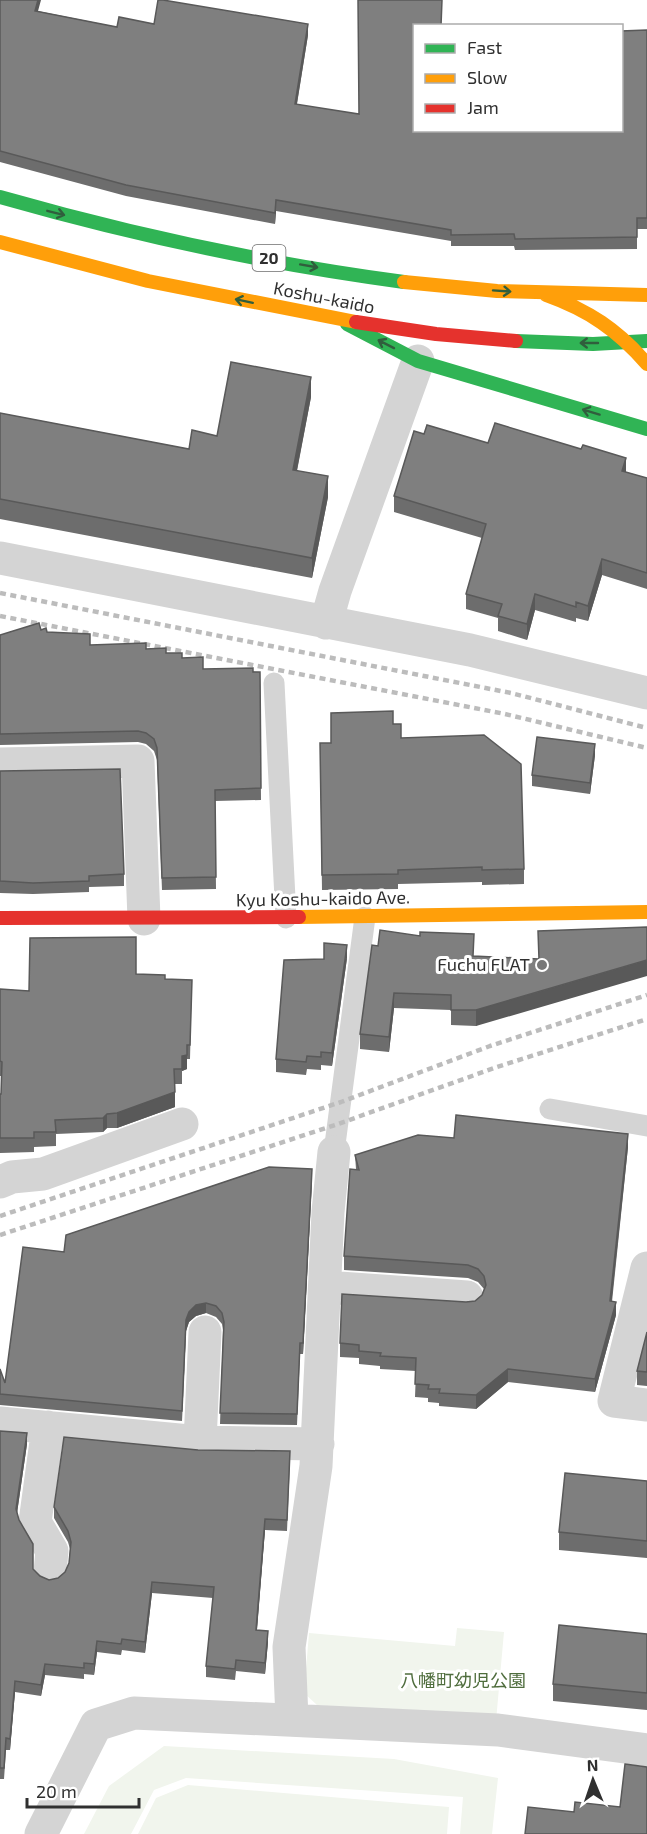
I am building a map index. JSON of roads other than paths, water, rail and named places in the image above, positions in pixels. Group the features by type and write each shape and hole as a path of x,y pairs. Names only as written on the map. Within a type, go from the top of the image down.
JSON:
{"main road":[{"name":"Koshu-kaido","path":"0,197 52,213 194,245 352,274 447,287 542,294 647,295"},
{"name":"Koshu-kaido","path":"0,242 175,287 343,322 448,337 540,343 647,341"},
{"path":"542,294 582,307 608,323 647,364"},
{"path":"343,322 418,361 647,429"},
{"name":"Kyu Koshu-kaido Ave.","path":"0,918 286,918 647,912"}],"street":[{"path":"326,623 334,591 418,361"},
{"path":"0,558 470,650 647,693"},
{"path":"0,764 138,761 144,919"},
{"path":"0,1182 12,1177 43,1174 182,1124"},
{"path":"292,1719 289,1647 318,1444 328,1212 334,1152"},
{"path":"647,1268 614,1401 647,1405"},
{"path":"325,1287 466,1297"},
{"path":"200,1442 205,1332"},
{"path":"0,1423 200,1442 318,1444"},
{"path":"48,1427 35,1522 52,1551 50,1572"},
{"path":"41,1834 96,1725 134,1713 498,1730 647,1750"}],"lane":[{"path":"274,683 286,918"},
{"path":"334,1152 365,917"},
{"path":"550,1109 647,1126"}],"railway":[{"path":"0,593 511,693 647,728"},
{"path":"0,616 505,714 647,748"},
{"path":"0,1216 341,1102 490,1046 647,995"},
{"path":"0,1235 338,1124 497,1067 647,1019"}],"place":[{"name":"Fuchu FLAT","path":"542,965"}],"park label":[{"name":"八幡町幼児公園","path":"463,1681"}]}
